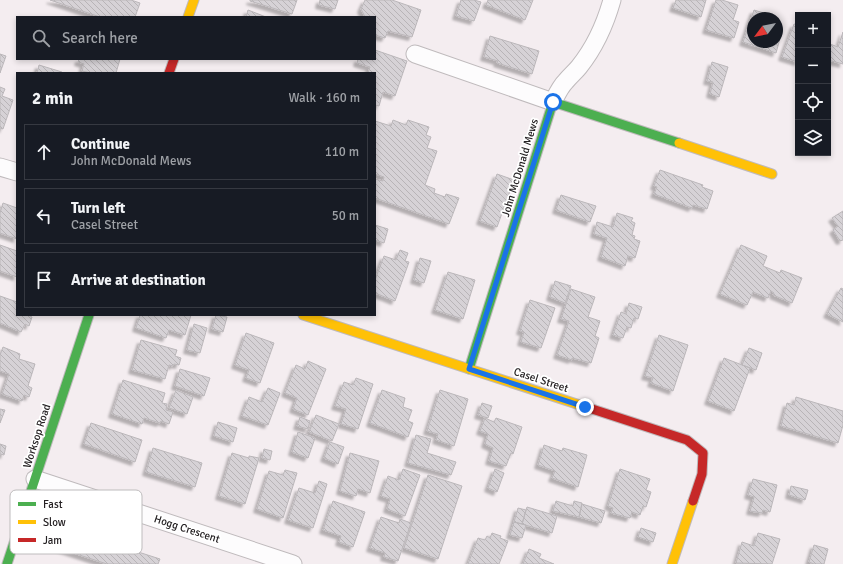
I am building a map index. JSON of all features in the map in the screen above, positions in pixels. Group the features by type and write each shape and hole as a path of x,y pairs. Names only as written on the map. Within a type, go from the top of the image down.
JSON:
{"street":[{"path":"188,16 194,0"},
{"path":"553,102 558,90 578,68 594,46 605,22 612,0"},
{"path":"415,54 553,102 772,174"},
{"path":"169,72 174,60"},
{"name":"John McDonald Mews","path":"469,369 553,102"},
{"path":"0,167 16,172"},
{"name":"Worksop Road","path":"31,490 90,316"},
{"name":"Casel Street","path":"306,316 687,440 703,453 702,474 672,564"},
{"name":"Hogg Crescent","path":"35,479 68,490"},
{"name":"Hogg Crescent","path":"142,514 293,564"},
{"name":"Worksop Road","path":"6,555 10,545"}],"building":[{"path":"50,0 131,0 140,3 135,16 97,16"},
{"path":"250,0 297,0 292,14"},
{"path":"320,0 338,0 335,9 319,5"},
{"path":"365,0 392,0 421,10 412,37 388,31 385,38 376,35 376,16 364,16 361,9"},
{"path":"461,0 474,0 481,2 474,21 456,16"},
{"path":"488,0 533,0 525,20 486,5"},
{"path":"676,0 706,0 701,17 673,8"},
{"path":"716,0 722,0 738,5 733,20 739,22 734,38 706,30"},
{"path":"248,10 263,16 246,16"},
{"path":"794,24 795,24 795,61 782,57"},
{"path":"747,30 747,43 743,42"},
{"path":"843,32 843,64 831,61 831,44 838,47"},
{"path":"490,36 539,51 532,74 497,63 498,61 484,57"},
{"path":"761,48 777,48 776,53"},
{"path":"376,50 407,61 395,96 383,92 379,106 376,105 376,72 368,72 370,67 357,63 358,60 376,60"},
{"path":"0,54 6,56 0,73"},
{"path":"79,60 120,60 116,72 82,71 84,64 78,62"},
{"path":"712,62 728,67 719,97 710,94 713,82 707,81"},
{"path":"39,65 62,72 37,72"},
{"path":"0,87 5,89 2,96 13,100 3,129 0,128"},
{"path":"393,120 406,125 408,120 429,127 426,135 431,137 427,148 437,151 425,185 435,189 434,193 445,197 446,194 459,198 449,224 376,198 376,179 383,181 384,177 376,174 376,121 391,126"},
{"path":"660,170 703,185 702,187 713,191 707,209 693,205 692,208 654,194 657,187 654,186"},
{"path":"497,174 514,180 497,227 480,221"},
{"path":"561,195 596,206 590,222 556,210"},
{"path":"3,203 16,208 16,239 0,233 0,213"},
{"path":"843,211 843,240 840,241 833,230 838,226 832,218"},
{"path":"617,213 633,218 631,221 635,223 632,235 635,236 634,239 640,241 635,258 628,256 625,266 601,257 607,238 594,234 597,222 613,227"},
{"path":"376,225 388,229 384,243 376,240"},
{"path":"0,245 16,251 16,277 0,271"},
{"path":"741,245 767,256 763,266 780,273 781,270 802,278 792,303 773,295 774,293 771,291 768,298 753,292 747,305 720,294"},
{"path":"400,250 408,253 405,261 409,262 395,301 376,293 376,277 384,256 396,260"},
{"path":"420,258 431,261 424,283 414,280"},
{"path":"448,272 475,280 463,319 435,310"},
{"path":"555,281 571,286 565,303 550,297"},
{"path":"841,288 843,289 843,322 827,314"},
{"path":"571,289 595,297 588,317 600,321 595,336 599,338 591,363 572,358 572,360 557,355 569,321 561,319"},
{"path":"0,296 16,302 16,316 32,317 29,326 25,324 21,332 0,323"},
{"path":"530,300 555,308 541,348 521,342 524,332 520,331"},
{"path":"629,303 642,307 638,319 634,318 631,328 627,327 623,338 613,335 621,312 626,314"},
{"path":"140,316 191,316 185,335 169,330 166,338 136,328"},
{"path":"216,316 227,317 223,332 212,329"},
{"path":"194,324 207,328 200,353 187,350"},
{"path":"246,333 274,343 260,383 246,378 249,370 235,365"},
{"path":"659,335 688,345 673,391 651,383 653,378 645,376"},
{"path":"141,340 177,350 175,356 181,358 179,365 169,365 165,379 132,370"},
{"path":"3,347 20,354 19,359 35,364 28,386 32,388 29,397 24,395 22,401 2,394 9,374 0,371 0,355"},
{"path":"749,348 762,353 756,370 742,365"},
{"path":"724,358 750,368 734,411 708,401"},
{"path":"308,361 326,369 308,415 293,409 297,398 285,393 296,365 305,369"},
{"path":"180,369 210,378 204,396 175,386"},
{"path":"356,378 373,384 358,429 341,424 346,409 335,406 344,382 353,385"},
{"path":"123,380 165,393 162,403 167,404 166,410 173,412 169,424 144,418 142,424 112,414"},
{"path":"268,388 280,393 268,425 242,416 249,397 262,402"},
{"path":"176,390 193,397 187,414 169,408"},
{"path":"382,390 405,398 403,407 412,410 408,421 413,423 408,437 370,423"},
{"path":"440,390 468,399 454,446 436,440 438,434 427,431"},
{"path":"796,397 843,411 843,425 838,443 781,426 787,403 794,405"},
{"path":"482,403 492,406 488,418 478,415"},
{"path":"0,409 5,410 0,423"},
{"path":"316,415 339,424 332,441 309,432"},
{"path":"300,417 310,421 308,429 297,426"},
{"path":"485,418 494,422 496,418 522,427 513,454 511,453 506,466 489,461 493,448 485,444 488,434 480,431"},
{"path":"218,422 237,428 233,442 214,436"},
{"path":"91,423 142,440 135,462 84,444"},
{"path":"298,432 315,438 308,458 292,452"},
{"path":"416,435 431,439 427,453 456,462 451,475 408,463"},
{"path":"330,442 344,447 338,464 324,458"},
{"path":"0,444 6,446 4,455 0,454"},
{"path":"544,445 562,451 563,448 587,455 578,487 552,478 555,471 538,465"},
{"path":"153,448 202,463 195,487 146,472"},
{"path":"264,449 272,451 270,460 262,458"},
{"path":"232,453 249,458 249,456 259,458 245,504 219,496"},
{"path":"350,453 379,461 370,493 358,489 356,496 340,491"},
{"path":"403,469 420,475 405,516 387,509 390,499 381,496 388,476 399,480"},
{"path":"495,469 504,473 497,492 488,488"},
{"path":"620,469 650,479 646,490 651,492 646,507 643,506 640,515 632,512 630,518 611,513 613,508 608,506"},
{"path":"285,470 297,473 283,518 257,509 269,471 283,475"},
{"path":"428,475 462,486 438,559 404,548"},
{"path":"753,479 777,485 770,512 763,510 762,513 750,511 754,497 748,495"},
{"path":"319,481 327,484 313,528 288,520 299,488 315,493"},
{"path":"791,486 808,490 805,500 789,495"},
{"path":"333,501 365,512 353,547 339,542 341,536 323,530"},
{"path":"556,501 573,506 574,501 582,503 579,517 553,511"},
{"path":"582,504 605,511 601,523 579,517"},
{"path":"527,507 557,516 552,533 522,524"},
{"path":"518,508 526,510 522,524 514,522"},
{"path":"381,517 399,523 400,519 411,523 398,561 384,557 385,553 370,548"},
{"path":"514,522 526,525 522,538 510,535"},
{"path":"641,528 656,533 653,542 638,537"},
{"path":"492,533 501,536 500,538 508,541 499,564 468,564 478,538 485,540 487,536 490,538"},
{"path":"758,533 780,539 772,564 736,563 742,542 754,546"},
{"path":"814,545 828,549 824,564 814,564 809,562"},
{"path":"529,549 541,554 539,558 554,564 523,564"},
{"path":"142,553 160,559 158,564 107,564 76,554"}],"traffic: fast":[{"path":"469,369 553,102 679,143"},
{"path":"31,490 89,316"},
{"path":"7,564 10,554"}],"traffic: slow":[{"path":"188,16 194,0"},
{"path":"679,143 772,174"},
{"path":"306,316 586,407"},
{"path":"672,564 693,501"}],"traffic: jam":[{"path":"169,72 174,60"},
{"path":"586,407 687,440 703,453 702,474 693,501"}],"route":[{"path":"553,102 469,369 585,407"}]}
